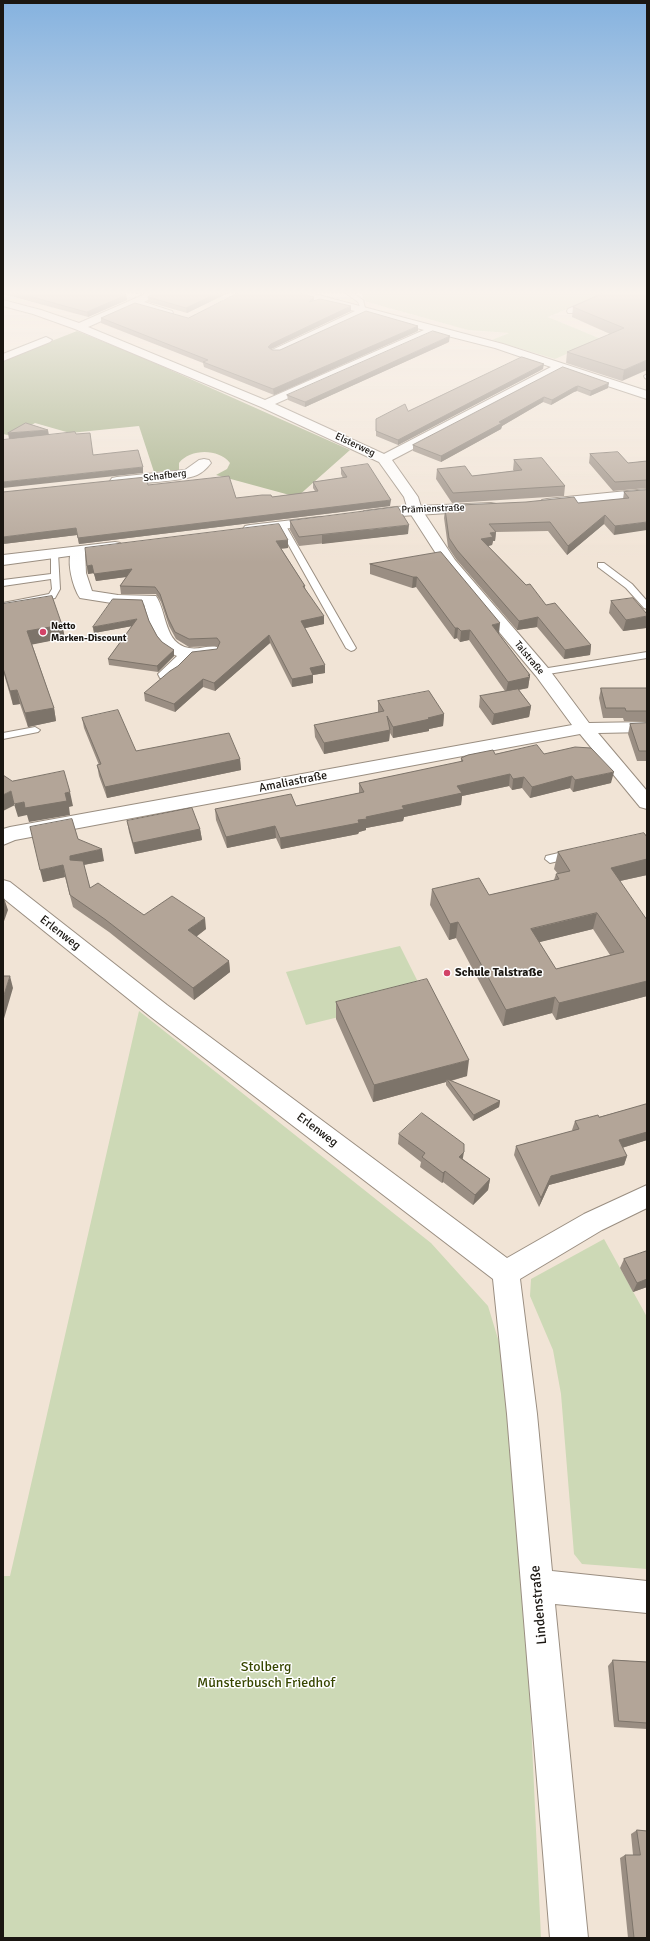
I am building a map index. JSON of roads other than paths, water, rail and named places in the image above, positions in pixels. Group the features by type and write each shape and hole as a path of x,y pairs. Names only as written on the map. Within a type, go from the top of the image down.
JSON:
{"street":[{"name":"Elsterweg","path":"210,382 264,404 384,459 411,497 415,510"},
{"path":"264,404 315,382"},
{"path":"384,459 459,422 533,382"},
{"path":"608,382 647,395"},
{"name":"Schafberg","path":"102,483 186,474 193,472 204,463"},
{"path":"533,505 647,493"},
{"name":"Prämienstraße","path":"354,516 415,510 503,506"},
{"name":"Talstraße","path":"415,510 449,563 542,672 584,728 647,803"},
{"path":"235,531 332,519"},
{"path":"3,560 133,544"},
{"path":"78,551 78,572 86,595 114,600 133,601 150,599 162,636 170,646 187,653 199,654 211,651"},
{"path":"166,674 180,663 187,653"},
{"name":"Amaliastraße","path":"3,838 10,834 584,728 647,727"},
{"name":"Erlenweg","path":"3,887 165,1016 506,1273"},
{"path":"506,1273 593,1222 647,1196"},
{"name":"Lindenstraße","path":"506,1273 522,1414 568,1938"},
{"path":"538,1586 647,1597"}],"lane":[{"path":"282,526 350,648"},
{"path":"3,606 52,596 56,589 54,553"},
{"path":"601,565 629,586 647,606"},
{"path":"3,583 55,576"},
{"path":"542,672 647,655"},
{"path":"3,736 35,730"},
{"path":"550,859 581,852"}],"place":[{"name":"Netto Marken-Discount","path":"43,632"},
{"name":"Schule Talstraße","path":"447,973"}],"park label":[{"name":"Stolberg Münsterbusch Friedhof","path":"266,1676"}]}
